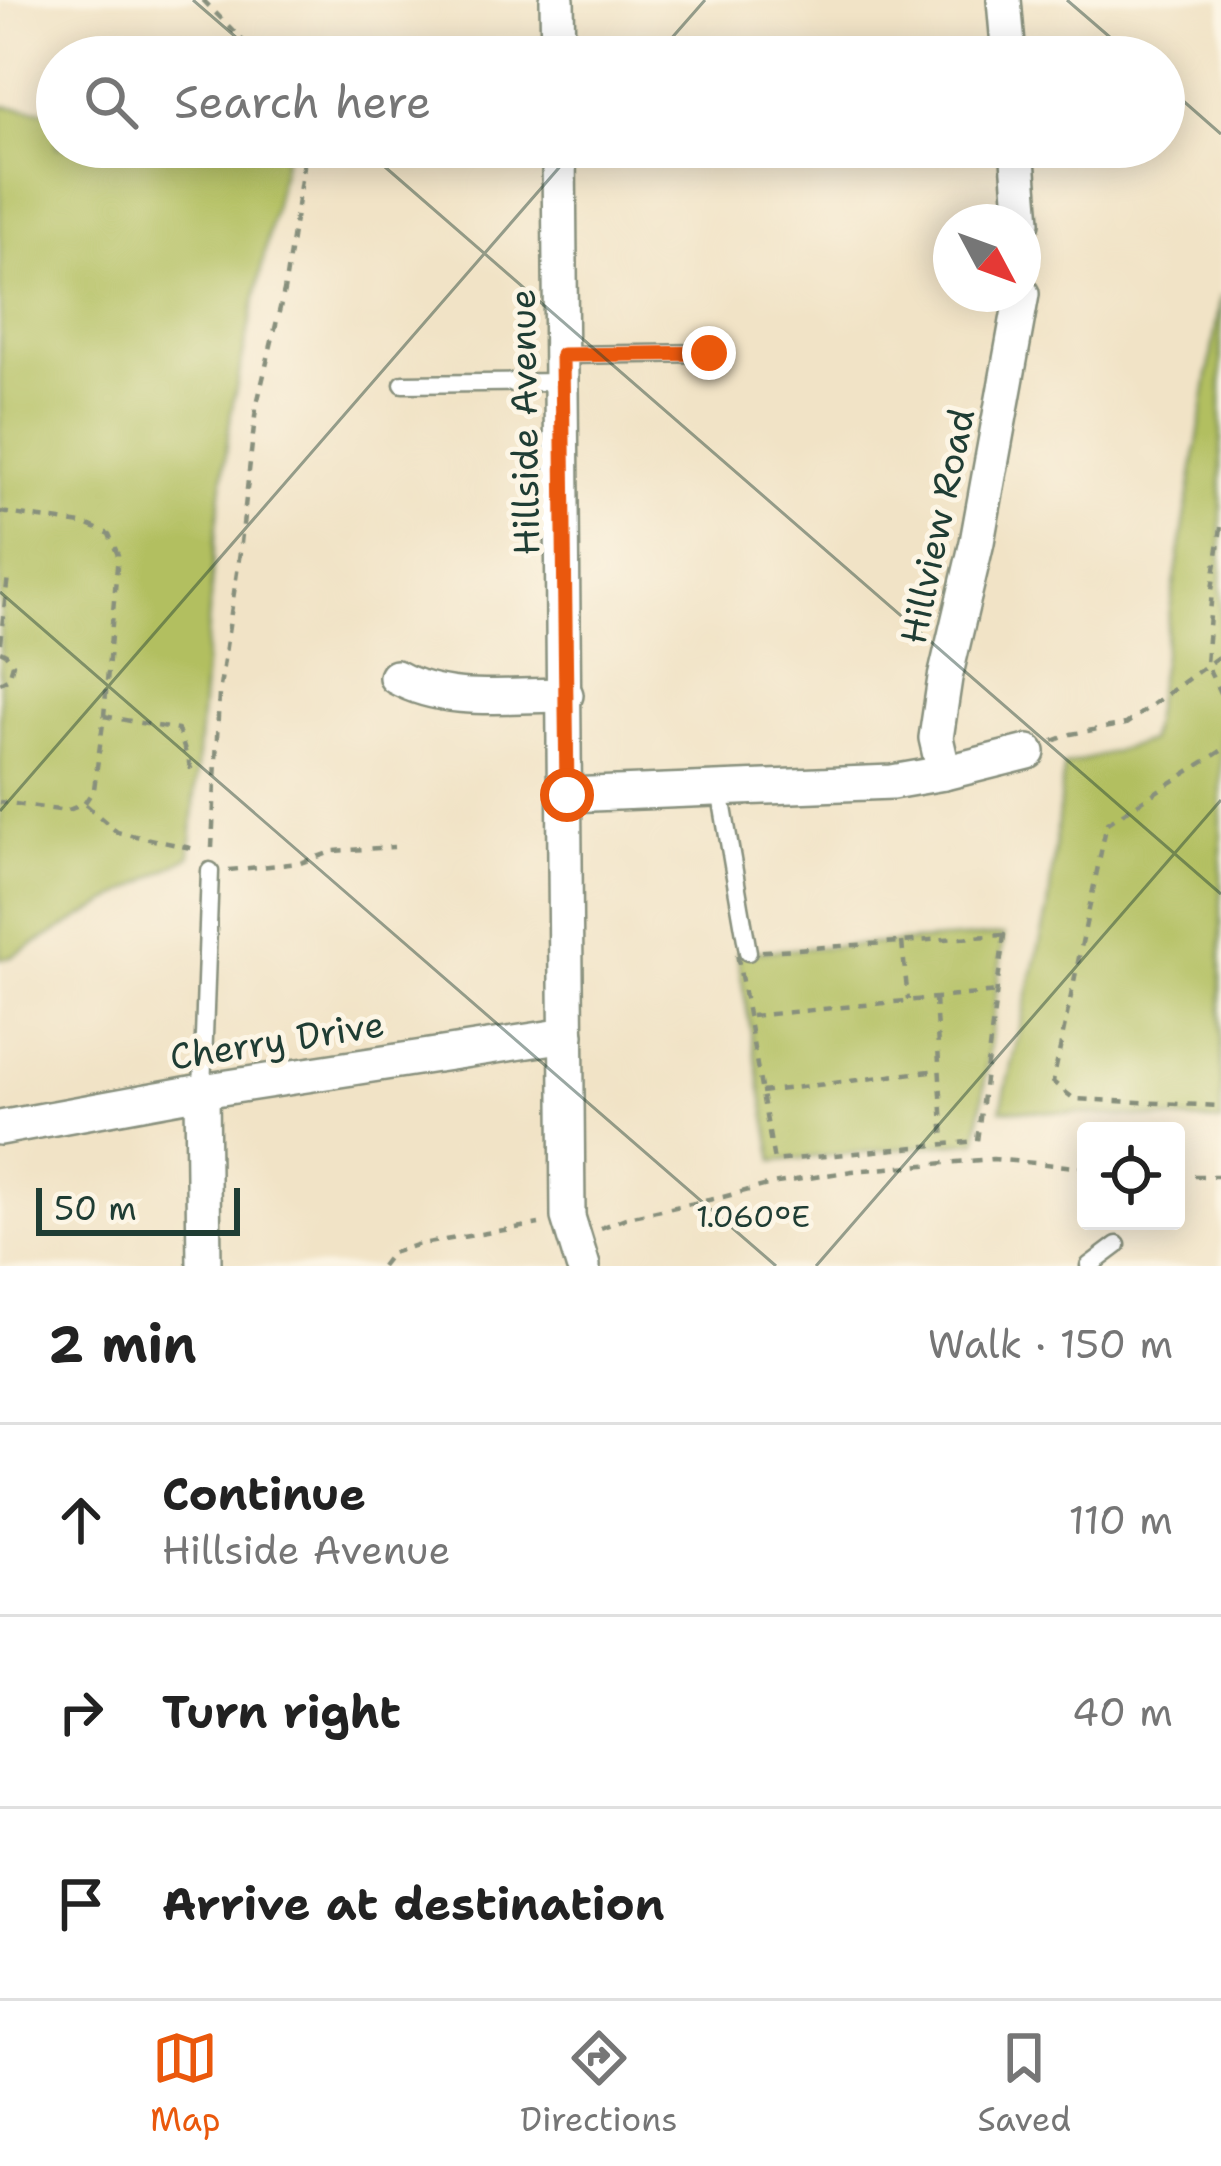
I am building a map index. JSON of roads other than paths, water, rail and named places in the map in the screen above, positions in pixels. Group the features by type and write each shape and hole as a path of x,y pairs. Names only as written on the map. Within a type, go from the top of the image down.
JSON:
{"street":[{"path":"557,0 558,36"},
{"path":"1004,0 1007,36"},
{"name":"Hillside Avenue","path":"560,168 567,1035 575,1241"},
{"path":"1019,168 1022,204"},
{"name":"Hillview Road","path":"944,773 936,738 945,678 1019,312"},
{"path":"396,677 438,694 566,695"},
{"path":"567,795 892,782 1028,752"},
{"name":"Cherry Drive","path":"0,1128 202,1091 567,1035"},
{"path":"202,1091 204,1266"}],"lane":[{"path":"403,384 709,353"},
{"path":"720,790 748,952"},
{"path":"202,1091 210,871"},
{"path":"1089,1266 1117,1245"}]}
